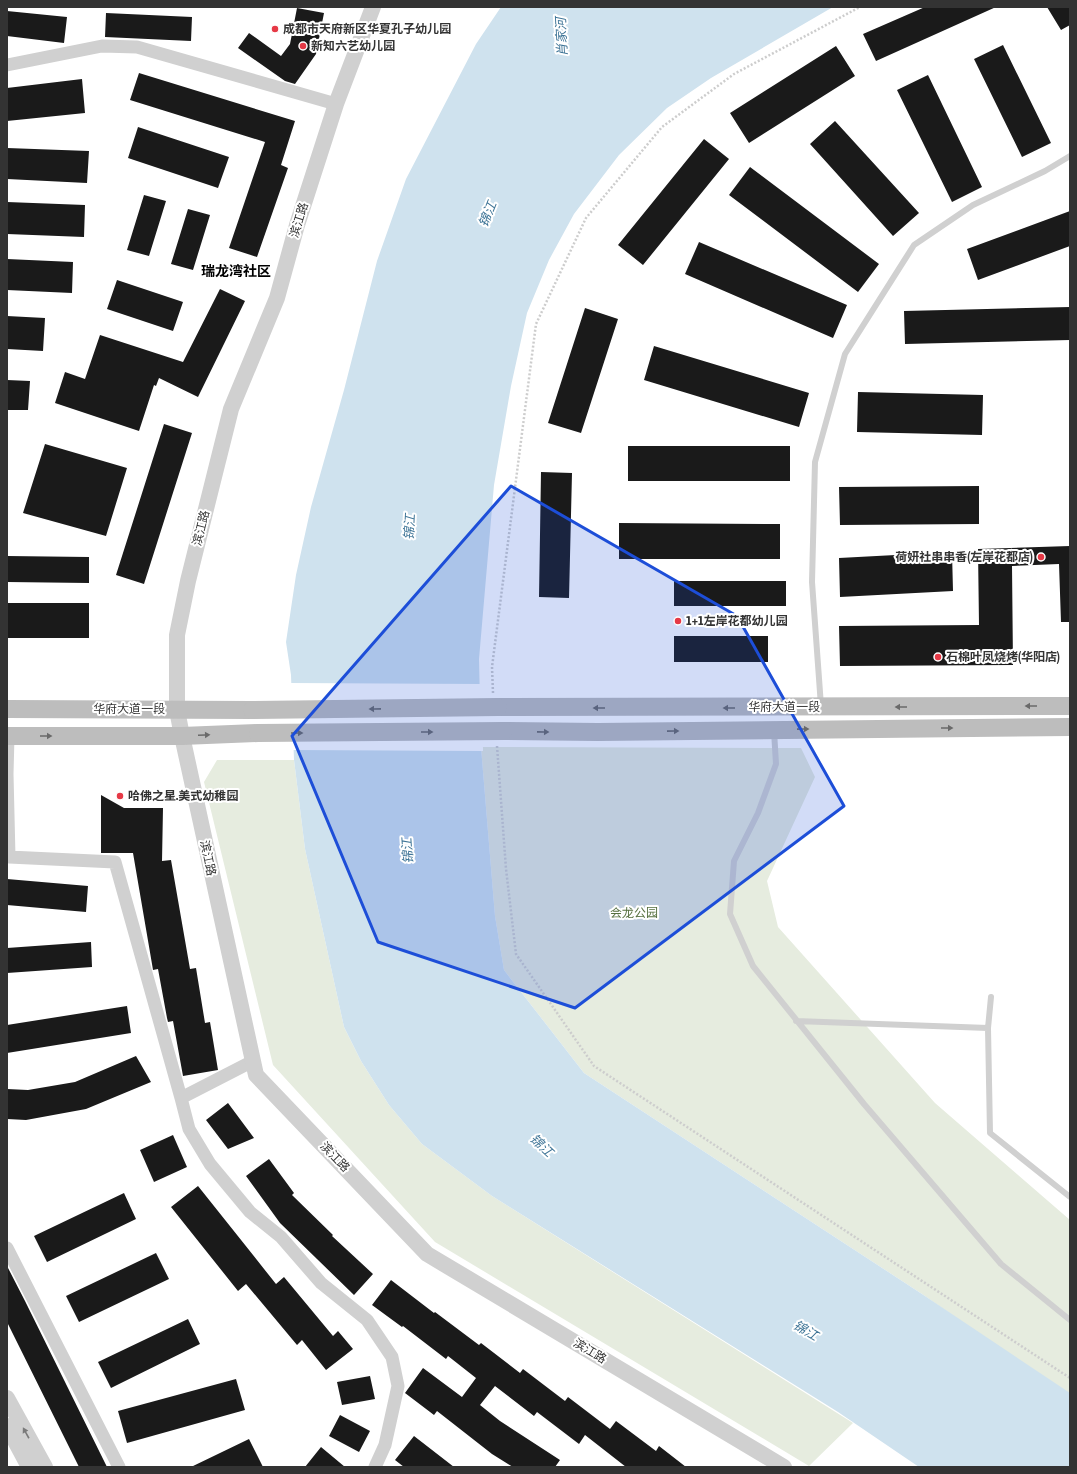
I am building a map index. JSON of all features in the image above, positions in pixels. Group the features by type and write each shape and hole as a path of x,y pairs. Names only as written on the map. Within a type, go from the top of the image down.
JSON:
{"main road":[{"name":"华府大道一段","path":"7,709 252,710 498,707 1070,706"},
{"path":"8,736 182,736 258,733 504,731 598,732 1070,727"}],"street":[{"name":"滨江路","path":"373,7 336,104 297,225 277,298 231,409 188,581 177,635 177,710 256,1075 428,1254 784,1467"},
{"path":"7,65 102,46 137,47 336,104"},
{"path":"8,736 7,774 9,858 115,862 189,1129 210,1164 250,1212 281,1237 321,1283 367,1320 392,1358 398,1386 385,1445 375,1467"},
{"path":"181,1098 253,1061"},
{"path":"7,1248 119,1467"},
{"path":"7,1398 45,1467"},
{"path":"7,1426 29,1467"}],"lane":[{"path":"822,707 812,582 815,462 845,354 914,245 973,205 1045,171 1070,156"},
{"path":"774,730 776,764 758,813 734,861 730,914 752,966 864,1104 1001,1264 1070,1320"},
{"path":"991,997 988,1028 990,1132 1070,1197"},
{"path":"796,1021 988,1028"}],"highlighted area":[{"path":"511,486 737,616 844,806 575,1008 378,942 292,736"}],"green space":[{"name":"会龙公园","path":"481,747 801,748 815,777 767,881 778,927 935,1103 1070,1220 1070,1397 922,1294 584,1073 504,970 495,916"},
{"path":"217,760 294,760 305,849 344,1027 361,1061 389,1105 422,1144 492,1196 853,1423 809,1466 435,1242 273,1065 204,782"}],"water":[{"path":"501,7 833,7 711,78 667,108 619,155 574,214 549,260 527,313 511,386 494,485 479,659 481,747 495,916 504,970 584,1073 922,1294 1070,1393 1070,1467 919,1467 838,1412 492,1196 422,1144 389,1105 361,1061 344,1027 305,849 294,760 291,675 286,642 296,575 311,507 344,390 377,261 406,179 476,44"}],"pier":[{"path":"289,683 482,684 483,751 291,750"}],"building":[{"path":"925,7 996,7 876,61 863,34"},
{"path":"1047,7 1070,7 1070,25 1061,30"},
{"name":"新知六艺幼儿园","path":"297,8 324,13 316,54 295,84 285,81 238,48 249,33 281,56 290,44"},
{"path":"7,11 67,17 64,43 7,36"},
{"path":"106,13 192,17 191,41 105,37"},
{"path":"1003,45 1051,143 1022,157 974,59"},
{"path":"836,46 855,76 749,143 730,113"},
{"path":"139,73 295,121 281,165 288,168 257,257 229,248 265,142 130,100"},
{"path":"928,75 982,187 952,202 897,90"},
{"path":"82,79 85,113 7,121 7,88"},
{"path":"835,121 919,213 893,236 810,144"},
{"path":"138,127 229,157 218,188 128,158"},
{"path":"704,139 729,159 643,265 618,245"},
{"path":"7,148 89,151 87,183 7,179"},
{"path":"750,167 879,264 858,292 729,195"},
{"path":"144,195 166,201 149,256 127,250"},
{"path":"7,202 85,205 84,237 7,234"},
{"path":"188,209 210,215 193,270 171,264"},
{"path":"1070,211 1070,246 978,280 967,249"},
{"path":"699,242 847,305 833,338 685,274"},
{"path":"7,259 73,262 72,293 7,290"},
{"path":"117,280 183,302 173,331 107,309"},
{"path":"220,289 245,301 198,397 159,378 156,386 154,385 139,431 55,403 65,372 85,379 100,335 183,362"},
{"path":"1070,307 1070,340 905,344 904,311"},
{"path":"585,308 618,319 581,433 548,423"},
{"path":"7,316 45,318 43,351 7,349"},
{"path":"654,346 809,393 799,427 644,380"},
{"path":"7,380 30,381 28,410 7,410"},
{"path":"858,392 983,395 982,435 857,432"},
{"path":"164,424 192,433 144,584 116,575"},
{"path":"45,444 127,468 106,536 23,513"},
{"path":"628,446 790,446 790,481 628,481"},
{"path":"541,472 572,473 569,598 539,597"},
{"path":"979,486 979,524 840,525 839,487"},
{"path":"619,523 780,524 780,559 619,559"},
{"path":"1070,546 1070,622 1061,622 1059,564 1012,566 1013,665 840,666 839,626 979,625 978,549"},
{"path":"952,552 953,591 840,597 839,558"},
{"path":"7,556 89,557 89,583 7,582"},
{"path":"674,581 786,581 786,606 674,606"},
{"path":"7,603 89,603 89,638 7,638"},
{"path":"674,636 768,636 768,662 674,662"},
{"path":"101,795 124,808 163,808 162,861 171,860 190,969 196,968 205,1023 210,1022 218,1070 183,1076 173,1021 168,1022 158,969 153,970 133,853 101,853"},
{"path":"7,879 88,886 86,912 7,905"},
{"path":"91,942 92,967 7,973 7,948"},
{"path":"127,1006 131,1033 7,1053 7,1025"},
{"path":"136,1056 151,1082 86,1109 26,1120 7,1119 7,1089 28,1090 75,1082"},
{"path":"228,1103 254,1138 228,1149 206,1120"},
{"path":"173,1135 187,1167 154,1182 140,1150"},
{"path":"269,1159 294,1193 292,1195 333,1235 332,1236 373,1274 354,1295 280,1223 246,1176"},
{"path":"198,1186 276,1284 284,1277 333,1336 338,1331 353,1349 326,1370 302,1340 297,1345 246,1284 238,1291 171,1207"},
{"path":"124,1193 136,1219 47,1262 34,1236"},
{"path":"156,1253 169,1279 79,1322 66,1296"},
{"path":"7,1266 107,1467 79,1467 7,1322"},
{"path":"391,1280 434,1313 435,1312 479,1345 481,1343 520,1373 523,1369 565,1401 568,1397 610,1429 616,1421 656,1451 659,1446 686,1467 626,1467 585,1435 579,1444 537,1412 534,1416 495,1386 480,1405 500,1421 560,1460 555,1467 513,1467 492,1454 437,1411 434,1415 405,1393 423,1368 462,1397 476,1378 448,1356 446,1359 403,1326 402,1327 372,1305"},
{"path":"188,1319 200,1344 111,1388 98,1362"},
{"path":"370,1376 375,1399 342,1405 337,1382"},
{"path":"236,1379 245,1410 127,1443 118,1411"},
{"path":"340,1415 370,1431 359,1452 329,1436"},
{"path":"414,1436 454,1467 404,1467 395,1460"},
{"path":"249,1439 263,1467 191,1467"},
{"path":"321,1447 345,1467 305,1467"}],"place":[{"name":"成都市天府新区华夏孔子幼儿园","path":"275,29"},
{"name":"新知六艺幼儿园","path":"303,46"},
{"name":"荷妍社串串香(左岸花都店)","path":"1041,557"},
{"name":"1+1左岸花都幼儿园","path":"678,621"},
{"name":"石棉叶凤烧烤(华阳店)","path":"938,657"},
{"name":"哈佛之星.美式幼稚园","path":"120,796"}],"district":[{"name":"瑞龙湾社区","path":"236,271"}],"water label":[{"name":"肖家河","path":"561,37"},
{"name":"锦江","path":"487,214"},
{"name":"锦江","path":"409,527"},
{"name":"锦江","path":"407,851"},
{"name":"锦江","path":"542,1145"},
{"name":"锦江","path":"806,1330"}]}
